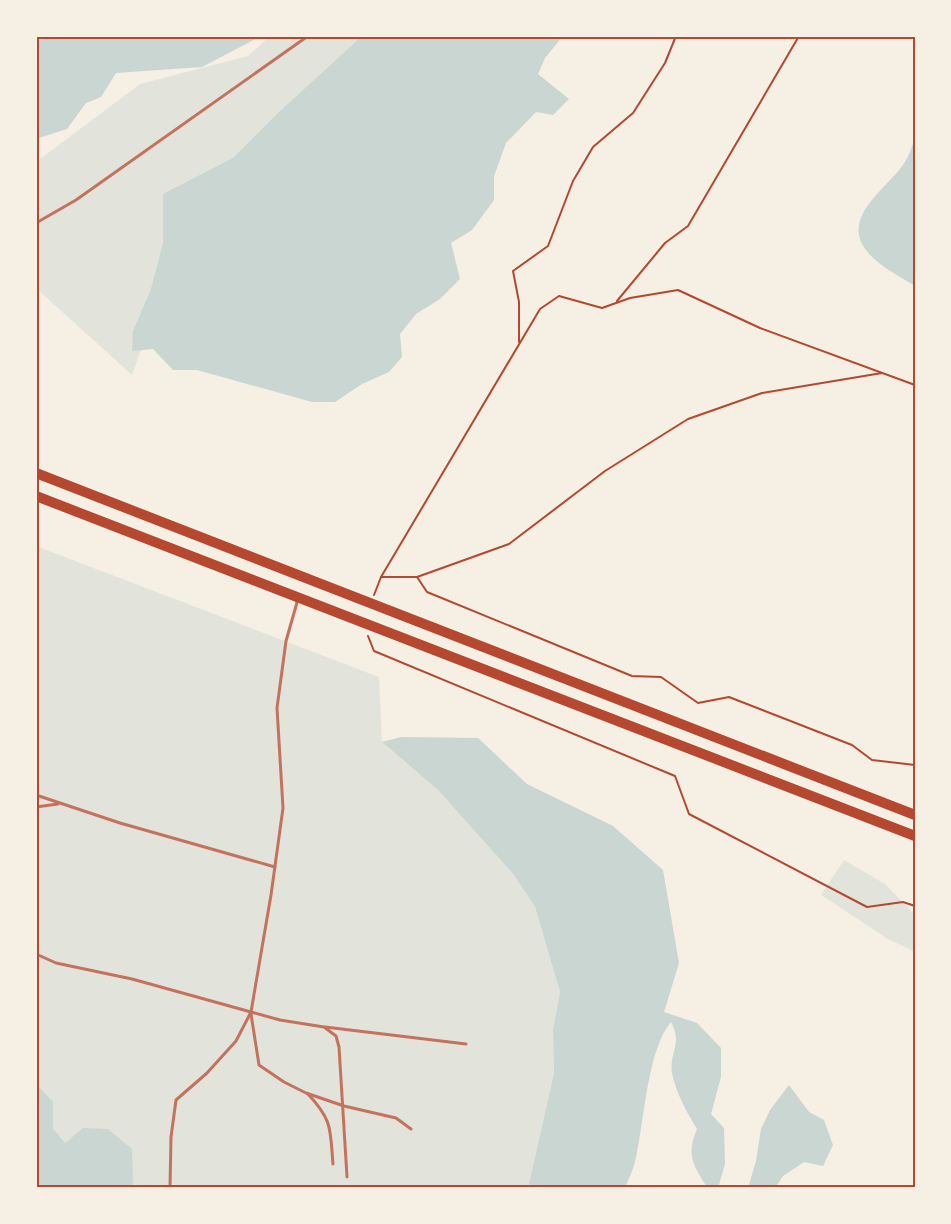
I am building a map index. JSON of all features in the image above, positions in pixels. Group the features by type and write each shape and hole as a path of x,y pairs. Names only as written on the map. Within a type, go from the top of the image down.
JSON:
{"highway":[{"path":"36,473 915,815"},
{"path":"36,496 915,836"}],"lane":[{"path":"36,224 76,200 308,36"},
{"path":"170,1188 171,1137 176,1100 207,1074 236,1041 251,1012 283,808 277,708 286,641 298,597"},
{"path":"36,795 120,823 275,867"},
{"path":"36,807 60,803"},
{"path":"36,954 56,963 132,979 251,1012 324,1027 466,1044"},
{"path":"251,1012 259,1065 284,1082 306,1093 344,1106 396,1118 411,1129"},
{"path":"324,1027 336,1035 339,1047 347,1178"},
{"path":"306,1093 322,1110 330,1126 333,1164"}],"path":[{"path":"519,345 519,302 513,271 548,246 573,181 593,147 633,113 665,63 676,36"},
{"path":"616,303 665,243 688,226 799,36"},
{"path":"371,603 381,577 540,309 559,296 602,308 630,298 678,290 760,328 915,385"},
{"path":"381,577 417,577 509,544 605,471 688,418 762,393 882,373"},
{"path":"417,577 427,592 632,676 661,677 698,703 729,698 852,745 872,760 915,765"},
{"path":"362,622 374,651 675,776 689,814 867,907 903,902 915,906"}],"shaded area":[{"path":"36,36 261,36 202,67 116,73 101,97 86,103 67,129 36,139"},
{"path":"270,36 387,36 193,201 132,375 36,288 36,162 140,84 248,56"},
{"path":"362,36 563,36 545,58 538,74 569,99 553,115 536,112 506,143 494,176 494,200 472,230 451,243 460,279 440,299 416,314 400,334 402,357 389,372 362,384 335,402 312,402 197,370 173,370 153,349 132,351 133,331 151,289 163,243 163,194 233,158"},
{"path":"915,139 915,286 876,261 866,250 860,238 859,226 862,215 869,204 905,162"},
{"path":"36,546 379,677 382,742 438,790 514,875 535,907 560,992 553,1030 554,1073 528,1188 36,1188"},
{"path":"401,737 478,738 527,784 613,826 663,870 679,963 664,1012 697,1023 721,1048 721,1077 711,1114 724,1128 725,1164 718,1188 707,1187 693,1160 692,1146 697,1129 682,1102 672,1073 676,1036 671,1022 663,1034 652,1067 635,1161 625,1188 528,1188 554,1073 553,1030 560,992 535,907 514,875 438,790 382,742"},
{"path":"844,860 885,884 915,915 915,952 888,939 821,895"},
{"path":"36,1084 53,1102 53,1129 65,1143 83,1128 108,1129 132,1149 133,1188 36,1188"},
{"path":"789,1085 809,1112 824,1120 833,1145 823,1166 804,1162 783,1176 775,1188 748,1188 756,1161 761,1129 770,1110"}]}
